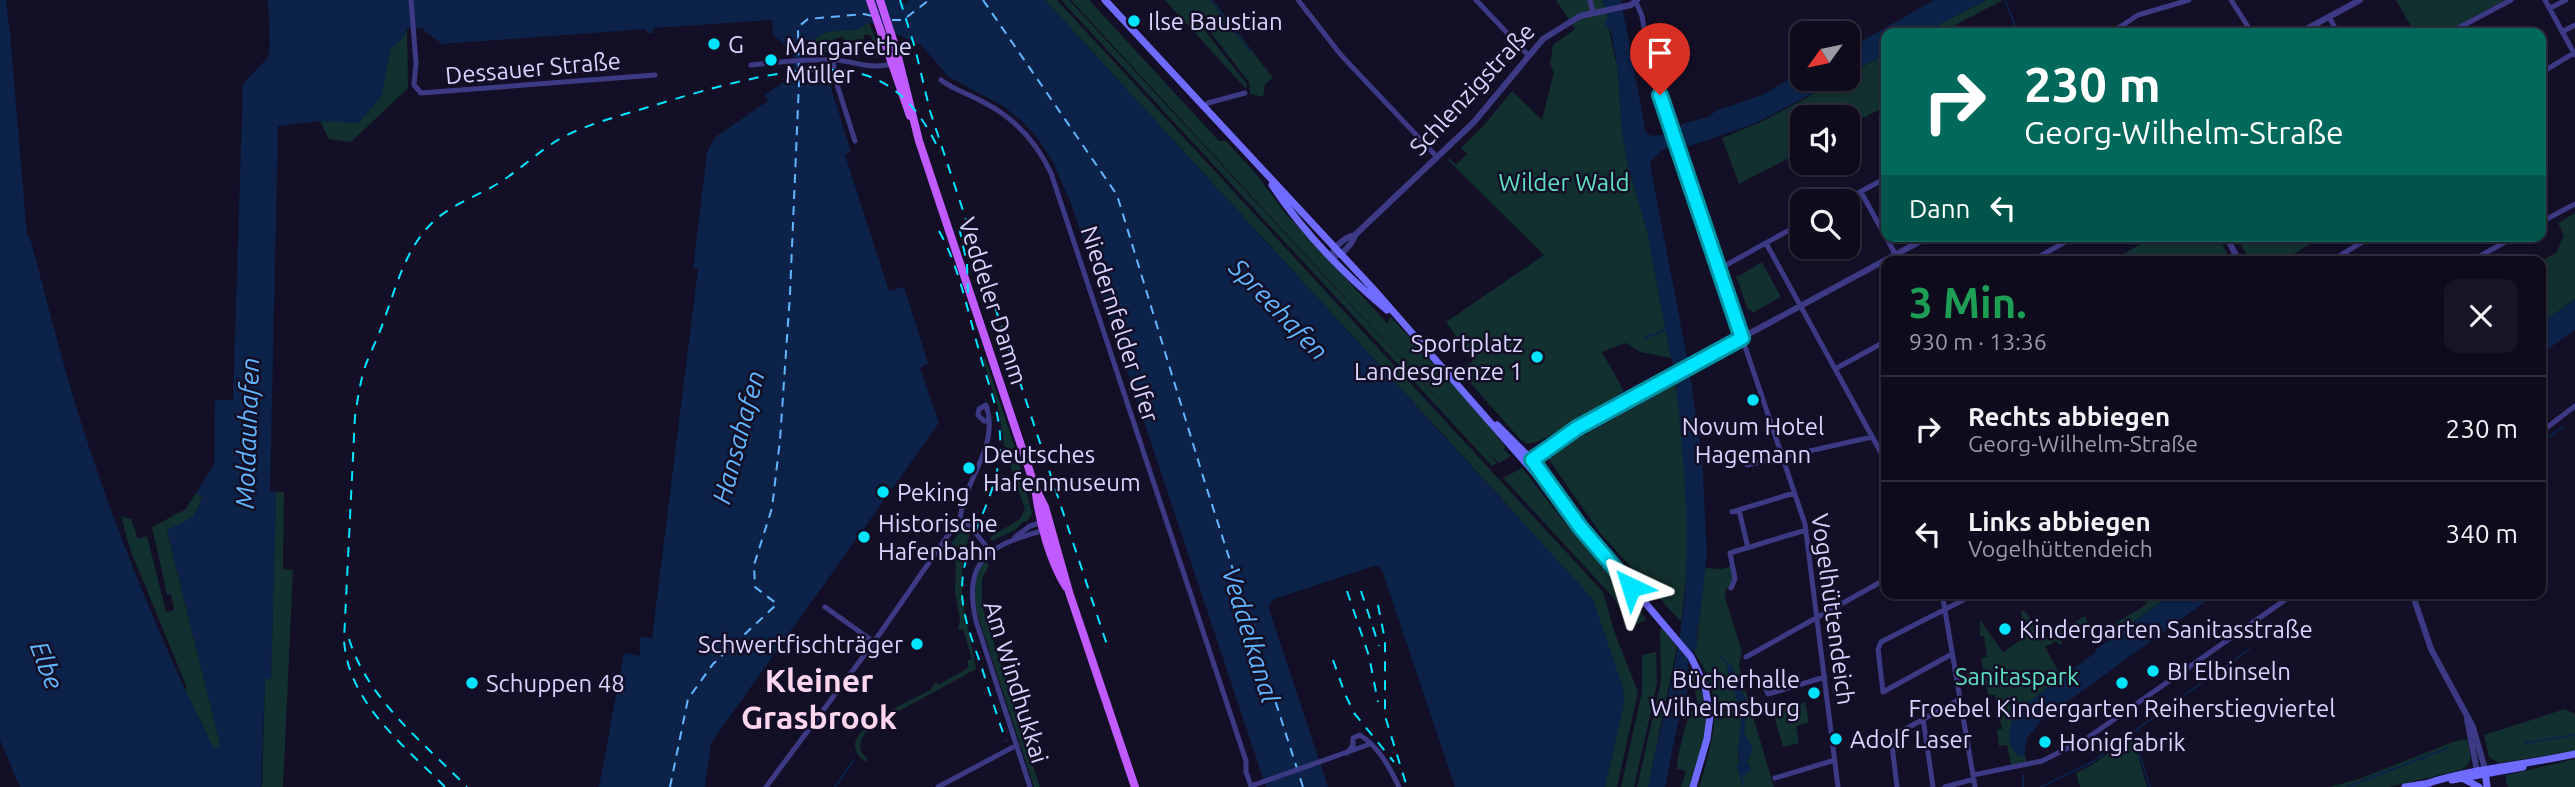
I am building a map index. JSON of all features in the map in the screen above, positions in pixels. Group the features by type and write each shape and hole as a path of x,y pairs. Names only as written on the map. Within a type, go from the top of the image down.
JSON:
{"main road":[{"name":"Veddeler Damm","path":"870,0 895,63 1035,487 1060,576 1069,592 1135,787"},
{"name":"Veddeler Damm","path":"880,0 891,33 895,63"},
{"path":"1105,0 1527,459 1693,661 1705,686 1710,716 1707,739 1693,787"},
{"path":"1264,173 1282,200 1332,257 1366,292 1398,319"},
{"path":"1527,459 1538,468 1566,509"},
{"path":"2425,784 2521,762 2533,763 2575,754"},
{"path":"2405,787 2463,779 2481,772"},
{"path":"2463,779 2480,787 2481,772"},
{"path":"2481,772 2487,787"}],"street":[{"name":"Dessauer Straße","path":"411,0 415,89 421,93 655,75"},
{"path":"1298,0 1341,55 1437,157"},
{"path":"1476,0 1528,55"},
{"path":"1590,0 1592,12"},
{"path":"2118,28 2138,15 2189,0"},
{"path":"2231,0 2249,28"},
{"path":"2308,28 2360,0"},
{"path":"2458,28 2511,0"},
{"path":"2545,0 2574,54 2546,70"},
{"path":"2550,8 2566,0"},
{"name":"Schlenzigstraße","path":"1338,251 1353,242 1355,235 1474,122 1528,55 1556,29 1592,12 1637,1"},
{"name":"Vogelhüttendeich","path":"1637,1 1650,63 1806,530 1838,787"},
{"path":"2329,17 2335,28"},
{"path":"2562,32 2575,25"},
{"path":"833,60 835,78 855,141"},
{"path":"751,65 833,60 879,68 895,63"},
{"name":"Niedernfelder Ufer","path":"942,80 1015,123 1040,152 1051,173 1246,761 1246,772 1251,786"},
{"path":"1203,107 1208,103 1245,93"},
{"path":"1881,181 1861,192 1881,229"},
{"path":"2546,219 2575,204"},
{"path":"1719,269 1790,230"},
{"path":"1900,256 1921,242"},
{"path":"2041,256 2065,242"},
{"path":"2339,256 2361,242"},
{"path":"2480,256 2505,242"},
{"path":"1766,243 1881,453"},
{"path":"1332,257 1338,251"},
{"path":"1527,459 1577,428 1742,338 1881,266"},
{"path":"1835,369 1881,344"},
{"path":"2546,428 2575,406"},
{"path":"766,787 960,522 964,500 980,466 989,421"},
{"path":"1747,465 1872,437"},
{"path":"1748,548 1735,511 1794,494"},
{"path":"960,522 970,525 991,552"},
{"name":"Am Windhukkai","path":"1030,787 972,606 971,594 974,573 980,562 1030,526 1045,526"},
{"path":"1731,587 1735,579 1730,553 1806,530"},
{"path":"1746,657 1881,582"},
{"path":"1943,599 1975,787"},
{"path":"1952,654 1883,692 1878,645 1944,608 1953,607 1967,599"},
{"path":"1945,787 1973,777 2042,761 2086,738 2286,599"},
{"path":"2414,599 2431,649 2476,735 2481,772"},
{"path":"825,607 874,642"},
{"path":"1761,679 1768,694 1825,677"},
{"path":"1898,787 1891,737 1960,699"},
{"path":"1923,718 1933,787"},
{"path":"1355,747 1353,738 1360,735 1387,763 1399,787"},
{"path":"1251,786 1347,753 1355,747 1370,744"},
{"path":"938,787 1017,746"},
{"path":"1775,778 1835,760"}],"green space":[{"path":"1045,0 1057,0 1603,592 1614,631 1638,692 1617,787 1605,787 1624,703 1623,688 1512,510"},
{"path":"1061,0 1069,0 1497,463 1492,466"},
{"path":"1071,0 1089,0 1219,141 1226,141 1257,175 1286,214 1387,323 1391,317 1479,413 1511,456 1499,463 1487,452"},
{"path":"1165,0 1213,0 1273,78 1265,84 1263,97 1250,94 1249,82 1193,10 1190,12 1247,84 1246,89"},
{"name":"Wilder Wald","path":"1556,0 1603,0 1618,71 1622,132 1628,165 1647,231 1671,358 1640,352 1626,343 1602,352 1624,391 1549,436 1527,444 1459,370 1473,361 1446,322 1544,255 1448,160 1449,158 1456,165 1467,154 1461,148 1512,91 1542,120 1554,72 1550,64 1553,45 1575,29"},
{"path":"1986,0 2003,0 1950,28 1933,28"},
{"path":"2396,0 2505,0 2453,28 2412,28"},
{"path":"869,22 881,53 877,58 875,55 879,53 877,49 874,50 871,35 864,35 864,39 844,41 843,37 836,38 825,50 836,52 810,52 810,42 826,32 859,29"},
{"path":"407,29 408,88 351,142 329,139 320,121 359,122 382,95 390,49 402,39"},
{"path":"1881,56 1881,109 1860,120 1860,105 1793,105 1819,91 1860,91 1860,68"},
{"path":"1790,107 1790,157 1739,184 1722,138"},
{"path":"2575,213 2575,299 2546,320 2546,258 2556,253 2564,235 2558,223"},
{"path":"2144,242 2221,242 2228,256 2120,256"},
{"path":"2239,242 2313,242 2290,256 2247,256"},
{"path":"1762,262 1781,297 1752,313 1751,309 1748,310 1736,275 1739,276"},
{"path":"985,358 1017,454 1032,514 1026,523 1024,521 1015,530 992,541 992,536 1020,519 1025,509 1006,454 998,407 983,360"},
{"path":"1676,384 1685,473 1687,533 1681,622 1601,534 1547,457 1549,452 1580,433 1585,435"},
{"path":"1522,468 1573,533 1637,605 1646,620 1633,626 1611,595 1503,478"},
{"path":"276,492 284,492 283,569 293,570 283,787 262,787 265,679 271,679"},
{"path":"196,493 203,497 193,517 167,531 220,743 220,746 214,749 185,690 187,688 130,549 121,516 131,519 138,539 147,536 166,612 174,610 171,594 167,594 152,527 186,509"},
{"path":"962,530 970,534 962,571 962,587 976,669 868,728 860,744 863,755 867,758 866,762 856,752 856,741 863,730 891,710 930,690 936,682 938,685 968,668 968,660 972,659 963,629 958,630 960,620 955,592 956,556 952,542"},
{"path":"985,562 989,565 982,579 982,606 1040,787 1034,787 978,616 975,581"},
{"path":"1735,565 1737,577 1726,590 1725,597 1742,652 1739,664 1741,676 1774,787 1699,787 1709,752 1714,717 1710,683 1693,651 1697,646 1704,568 1721,569","holes":["1733,666 1747,702 1744,731 1751,752 1747,762 1750,766 1740,775 1737,767 1740,762 1738,756 1742,713 1727,669"]},
{"path":"2145,599 2165,599 2110,639 2106,633 2116,623 2147,604"},
{"name":"Sanitaspark","path":"2021,610 2027,613 2042,640 2085,616 2088,623 2061,638 2062,643 2059,645 2056,641 2045,647 2062,678 2017,711 2021,757 2025,753 2026,762 2011,765 2007,745 1999,746 1997,730 2002,729 1995,695 1988,695 1981,658 1987,657 1984,636 1980,636 1980,620 2003,652 2025,637"},
{"path":"1662,628 1677,647 1648,787 1637,787 1661,681"},
{"path":"1656,652 1657,684 1634,787 1621,787 1642,692 1642,655"},
{"path":"1692,667 1704,700 1706,727 1690,787 1681,787 1686,771 1677,769 1678,756 1691,712 1699,712"},
{"path":"1805,702 1809,722 1796,726 1799,743 1783,747 1773,712"},
{"path":"2565,709 2575,714 2575,751 2499,763 2489,757 2484,735"},
{"path":"2132,735 2147,787 2080,787 2076,773 2092,765"},
{"path":"2467,739 2470,760 2461,770 2389,787 2329,787 2359,779"},
{"path":"2575,759 2575,787 2508,787 2505,779 2507,777 2503,776"}],"water":[{"path":"0,0 6,0 10,33 27,235 30,237 66,372 91,453 132,566 214,749 220,746 220,743 167,530 193,517 203,498 196,493 214,464 215,400 233,400 243,84 268,57 268,0 896,0 907,4 908,0 1045,0 1593,599 1623,688 1624,703 1605,787 1455,787 1383,573 1380,567 1374,566 1274,599 1270,603 1269,609 1328,787 1266,787 1072,206 1053,162 1039,140 1022,121 1003,106 949,77 921,45 869,22 859,29 826,32 810,42 810,52 805,53 807,74 830,85 851,152 845,155 889,291 904,287 928,363 920,368 939,423 711,743 705,787 599,787 624,653 640,656 640,637 652,638 698,269 693,268 707,153 715,137 768,101 765,95 794,75 793,54 773,35 772,20 653,28 653,33 647,33 646,29 442,44 421,28 407,29 402,39 390,49 382,95 358,123 320,121 278,126 270,491 276,492 271,679 265,679 261,787 20,787 0,740"},
{"path":"1603,0 1621,0 1646,133 1652,136 1677,133 1682,124 1708,117 1716,111 1762,95 1790,79 1790,91 1818,91 1756,123 1690,146 1667,148 1650,164 1688,363 1702,456 1707,556 1697,646 1688,665 1687,691 1665,787 1648,787 1675,666 1685,593 1686,515 1676,384 1678,381 1671,358 1647,231 1628,165 1622,132 1618,71 1611,31 1604,23 1608,16"},
{"path":"1934,0 1986,0 1933,28 1885,28"},
{"path":"1881,30 1881,56 1860,68 1860,42"},
{"path":"2575,299 2575,330 2546,350 2546,320"},
{"path":"2165,599 2209,599 2041,721 2027,738 2024,755 2021,757 2012,747 2009,736 2017,711 2096,652 2095,650"},
{"path":"1729,665 1733,666 1733,675 1747,702 1744,733 1753,749 1747,762 1751,768 1750,772 1744,776 1740,775 1737,767 1740,762 1738,752 1742,713 1729,679"}],"waterway":[{"path":"1211,0 1250,51"},
{"path":"2005,0 2016,28"},
{"path":"1644,338 1666,330"},
{"path":"2546,439 2564,426"},
{"path":"2221,670 2249,649"},
{"path":"1722,658 1729,665"},
{"path":"2179,699 2203,682"},
{"path":"2041,787 2092,762 2172,704"},
{"path":"2133,735 2150,787"},
{"path":"2525,743 2575,735"},
{"path":"2347,787 2448,748"},
{"path":"835,787 854,760"},
{"path":"2023,775 2023,787"},
{"path":"1741,776 1743,785"}],"ferry route":[{"path":"892,20 903,20 929,0"},
{"path":"983,0 1117,195 1205,483 1303,787"},
{"path":"670,787 688,699 713,664 777,604 755,587 754,565 772,508 780,440 790,294 799,83 798,27 808,19 864,14 872,16"}],"railway":[{"path":"900,0 930,111 1109,651"},
{"path":"445,787 396,739 367,703 348,663 344,640 355,416 359,390 366,364 402,270 421,235 445,212 497,184 549,146 577,130 701,91 788,72 842,70 878,80 911,105 940,152"},
{"path":"959,227 967,264 968,293"},
{"path":"939,231 962,288 995,406 1000,435 998,466 966,560 962,593 969,630 1006,741"},
{"path":"1347,591 1369,656 1378,702"},
{"path":"1361,591 1379,646"},
{"path":"1378,605 1385,640 1385,716 1407,787"},
{"path":"349,639 369,682 383,701 467,787"},
{"path":"1333,660 1354,713 1394,762"}],"place":[{"name":"Ilse Baustian","path":"1134,21"},
{"name":"G","path":"714,44"},
{"name":"Margarethe Müller","path":"771,60"},
{"name":"Sportplatz Landesgrenze 1","path":"1537,357"},
{"name":"Novum Hotel Hagemann","path":"1753,400"},
{"name":"Deutsches Hafenmuseum","path":"969,468"},
{"name":"Peking","path":"883,492"},
{"name":"Historische Hafenbahn","path":"864,537"},
{"name":"Kindergarten Sanitasstraße","path":"2005,629"},
{"name":"Schwertfischträger","path":"917,644"},
{"name":"BI Elbinseln","path":"2153,671"},
{"name":"Schuppen 48","path":"472,683"},
{"name":"Froebel Kindergarten Reiherstiegviertel","path":"2122,683"},
{"name":"Bücherhalle Wilhelmsburg","path":"1814,693"},
{"name":"Adolf Laser","path":"1836,739"},
{"name":"Honigfabrik","path":"2045,742"}],"district":[{"name":"Kleiner Grasbrook","path":"819,698"}],"route":[{"path":"1631,587 1580,527 1532,460 1577,428 1742,338 1660,95"}],"water label":[{"name":"Spreehafen","path":"1279,309"},
{"name":"Moldauhafen","path":"247,433"},
{"name":"Hansahafen","path":"738,437"},
{"name":"Veddelkanal","path":"1251,635"},
{"name":"Elbe","path":"47,665"}]}
